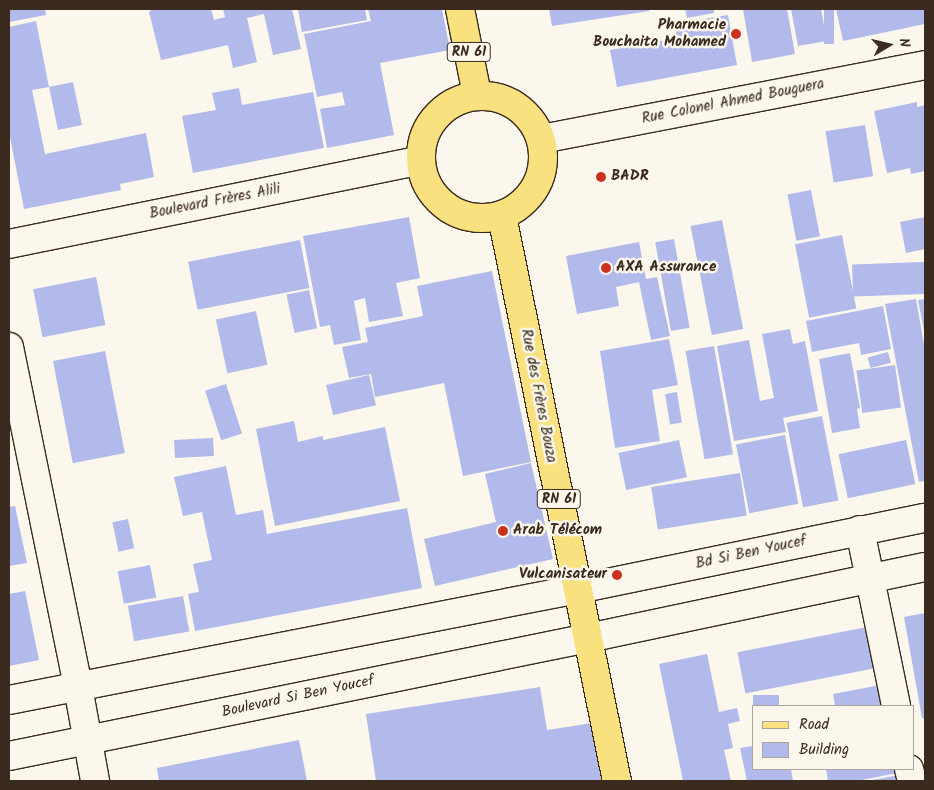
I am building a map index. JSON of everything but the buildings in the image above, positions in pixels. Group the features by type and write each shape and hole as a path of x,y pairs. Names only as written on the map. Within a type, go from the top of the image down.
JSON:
{"main road":[{"name":"RN 61","path":"460,9 477,95"},
{"path":"477,95 498,97 517,106 532,120 542,139 544,158 541,177 533,194 519,208 502,216 479,220 457,214 438,201 426,182 421,160 423,141 430,124 443,109 459,100 477,95"},
{"name":"Rue des Frères Bouza","path":"502,216 617,781"}],"street":[{"name":"Rue Colonel Ahmed Bouguera","path":"542,139 925,65"},
{"name":"Boulevard Frères Alili","path":"9,244 421,160"},
{"path":"9,347 78,687 95,781"},
{"name":"Bd Si Ben Youcef","path":"578,589 925,518"},
{"path":"860,530 896,705"},
{"path":"588,638 925,567"},
{"path":"9,700 578,589"},
{"name":"Boulevard Si Ben Youcef","path":"9,756 588,638"}],"place":[{"name":"Pharmacie Bouchaita Mohamed","path":"736,34"},
{"name":"BADR","path":"601,177"},
{"name":"AXA Assurance","path":"606,268"},
{"name":"Arab Télécom","path":"503,531"},
{"name":"Vulcanisateur","path":"617,575"}]}
